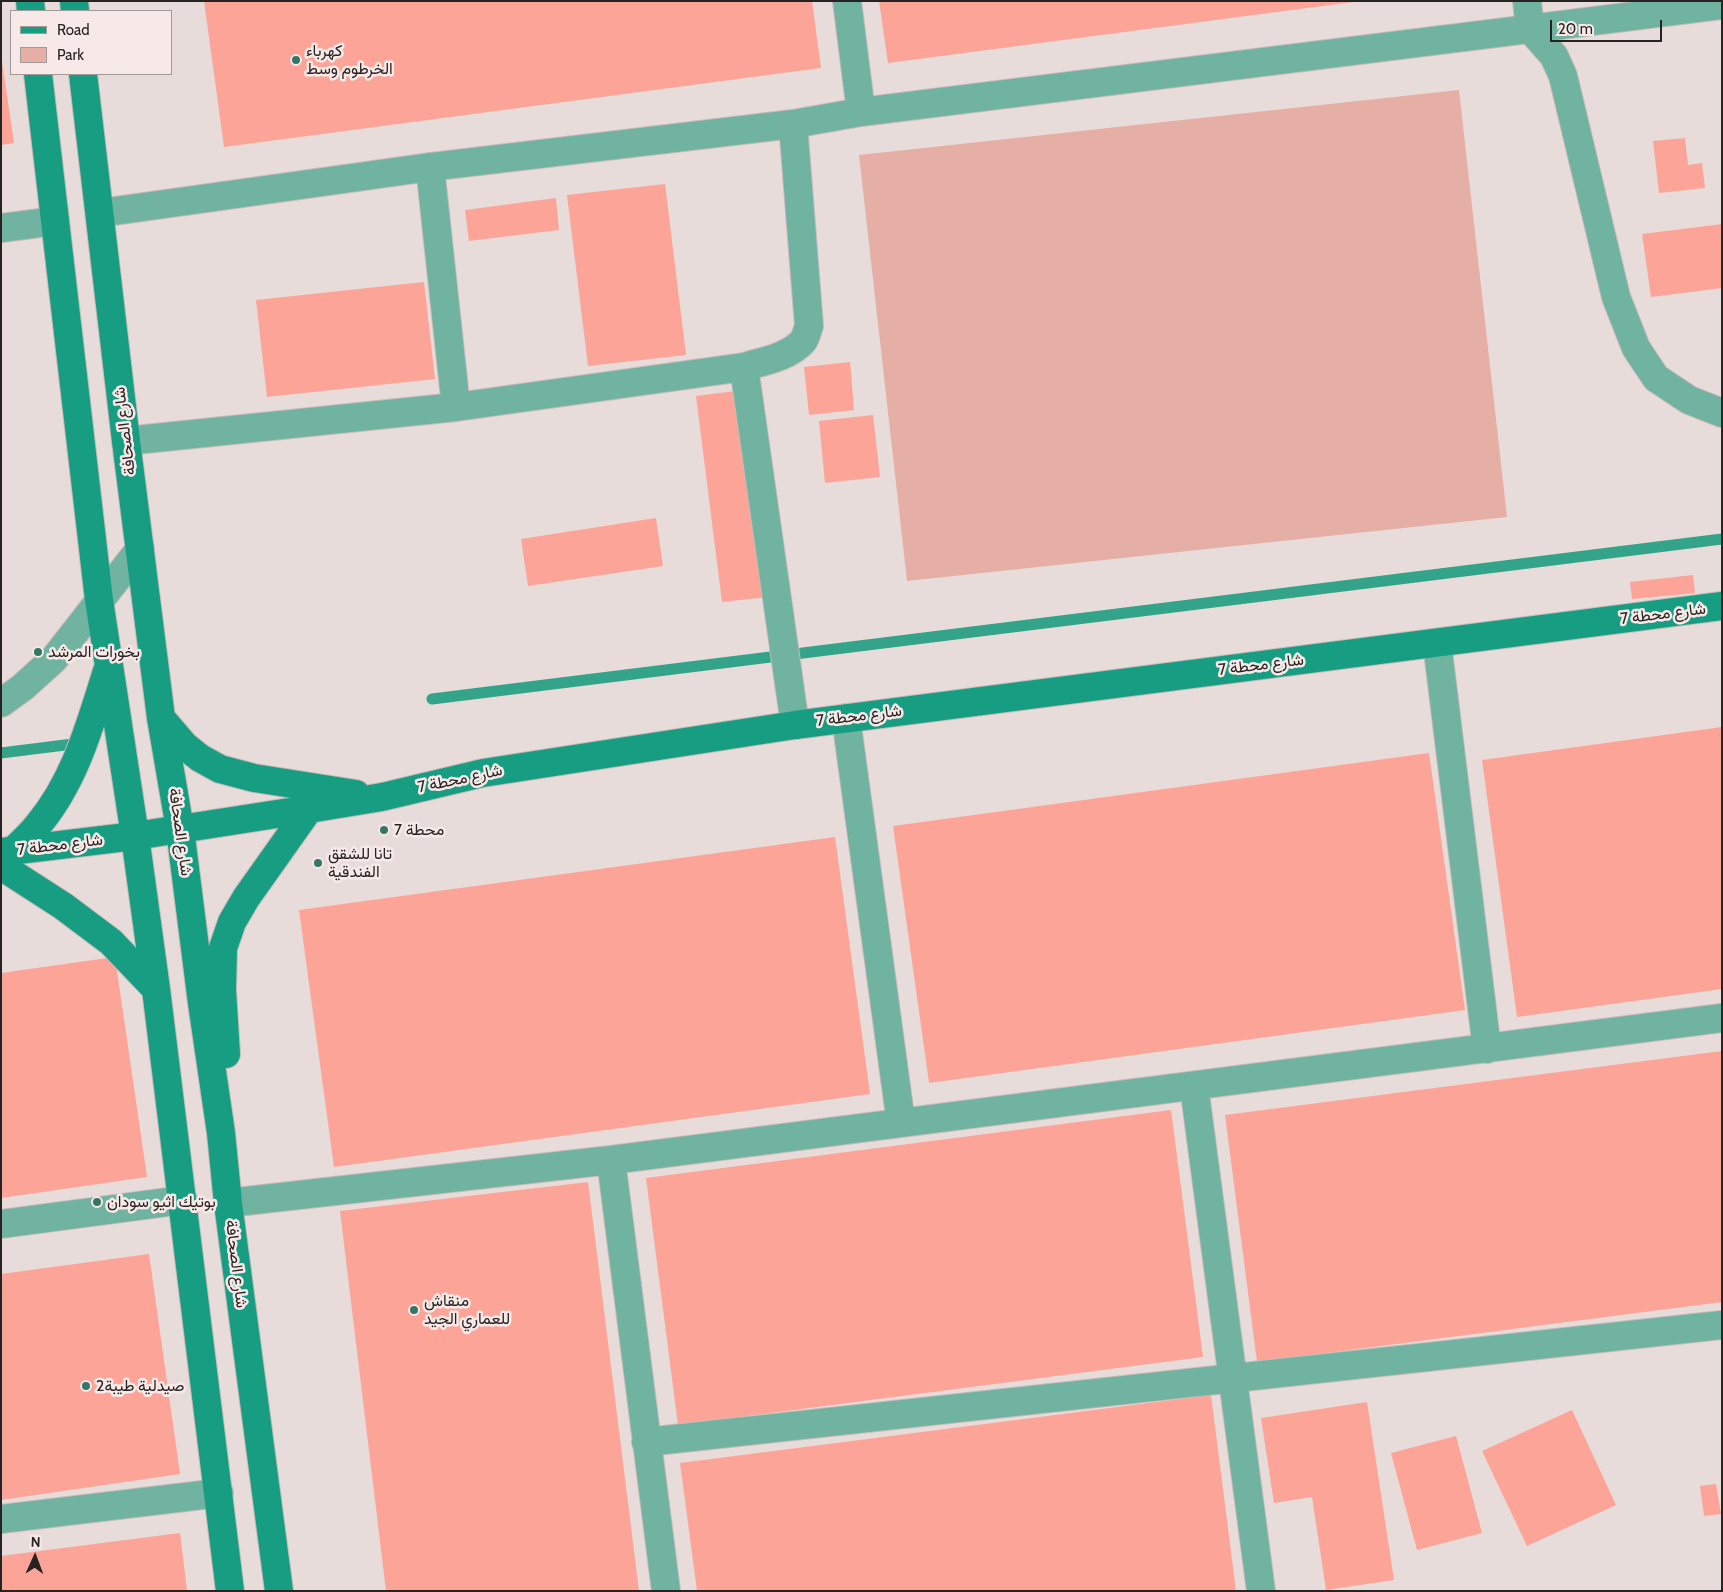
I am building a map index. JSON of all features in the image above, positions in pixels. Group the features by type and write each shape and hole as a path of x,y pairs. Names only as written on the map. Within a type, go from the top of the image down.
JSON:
{"main road":[{"path":"38,75 99,600 156,989 230,1591"},
{"name":"شارع الصحافة","path":"83,75 161,718 180,829 279,1591"},
{"name":"شارع محطة 7","path":"5,856 382,797 483,773 795,725 1722,606"},
{"path":"108,665 93,716 74,768 38,825 5,856 63,906 111,942 156,989"},
{"path":"161,718 185,746 220,770 278,782 382,797"},
{"path":"221,1133 228,1100 229,1084 222,990 223,948 232,922 246,898 309,809"}],"street":[{"path":"847,1 861,112"},
{"path":"1527,1 1530,29 1554,56 1563,76 1616,297 1636,348 1656,378 1689,400 1722,413"},
{"path":"100,212 430,168 793,124 861,112 1722,6"},
{"path":"126,441 456,407 744,368 793,350 804,340 809,326 793,124"},
{"path":"430,168 456,407"},
{"path":"1,228 55,221"},
{"path":"744,368 795,725"},
{"path":"1,703 23,687 54,659 140,549"},
{"path":"1437,643 1487,1049"},
{"path":"846,718 901,1123"},
{"path":"228,1203 611,1160 1722,1018"},
{"path":"1194,1086 1261,1591"},
{"path":"611,1160 666,1591"},
{"path":"1,1224 182,1200"},
{"path":"646,1442 1722,1325"},
{"path":"1,1519 219,1493"}],"green space":[{"path":"1459,90 1507,517 907,581 859,155"}],"building":[{"path":"204,1 812,1 821,68 224,147"},
{"path":"879,1 1353,1 1353,2 888,63"},
{"path":"1,55 14,143 1,145"},
{"path":"1685,138 1688,165 1702,163 1705,188 1659,193 1653,141"},
{"path":"665,184 686,355 588,366 567,195"},
{"path":"556,198 559,230 469,241 465,210"},
{"path":"1722,224 1722,288 1651,297 1642,234"},
{"path":"424,282 435,379 267,397 256,300"},
{"path":"850,362 854,410 809,415 804,367"},
{"path":"743,390 768,597 722,602 696,396"},
{"path":"873,415 880,477 825,483 819,421"},
{"path":"656,518 663,566 528,586 521,539"},
{"path":"1693,575 1695,593 1632,599 1630,582"},
{"path":"1722,727 1722,989 1517,1017 1482,760"},
{"path":"1429,753 1465,1010 929,1083 893,826"},
{"path":"835,837 870,1094 334,1167 299,910"},
{"path":"115,957 147,1177 1,1198 1,973"},
{"path":"1722,1051 1722,1302 1257,1362 1225,1115"},
{"path":"1171,1110 1203,1357 678,1425 646,1178"},
{"path":"588,1182 639,1591 386,1591 340,1211"},
{"path":"149,1254 180,1474 1,1500 1,1274"},
{"path":"1211,1395 1236,1591 697,1591 680,1463"},
{"path":"1367,1402 1394,1580 1326,1590 1312,1497 1274,1503 1261,1418"},
{"path":"1572,1410 1616,1505 1527,1546 1482,1451"},
{"path":"1456,1436 1482,1533 1417,1550 1391,1453"},
{"path":"1716,1484 1721,1514 1704,1516 1700,1486"},
{"path":"180,1533 187,1591 1,1591 1,1556"}],"waterway":[{"path":"432,699 1722,539"},
{"path":"1,753 81,743"}],"place":[{"name":"كهرباء الخرطوم وسط","path":"296,60"},
{"name":"بخورات المرشد","path":"38,652"},
{"name":"محطة 7","path":"384,830"},
{"name":"تانا للشقق الفندقية","path":"318,863"},
{"name":"بوتيك اثيو سودان","path":"97,1202"},
{"name":"منقاش للعماري الجيد","path":"414,1310"},
{"name":"صيدلية طيبة2","path":"86,1386"}]}
